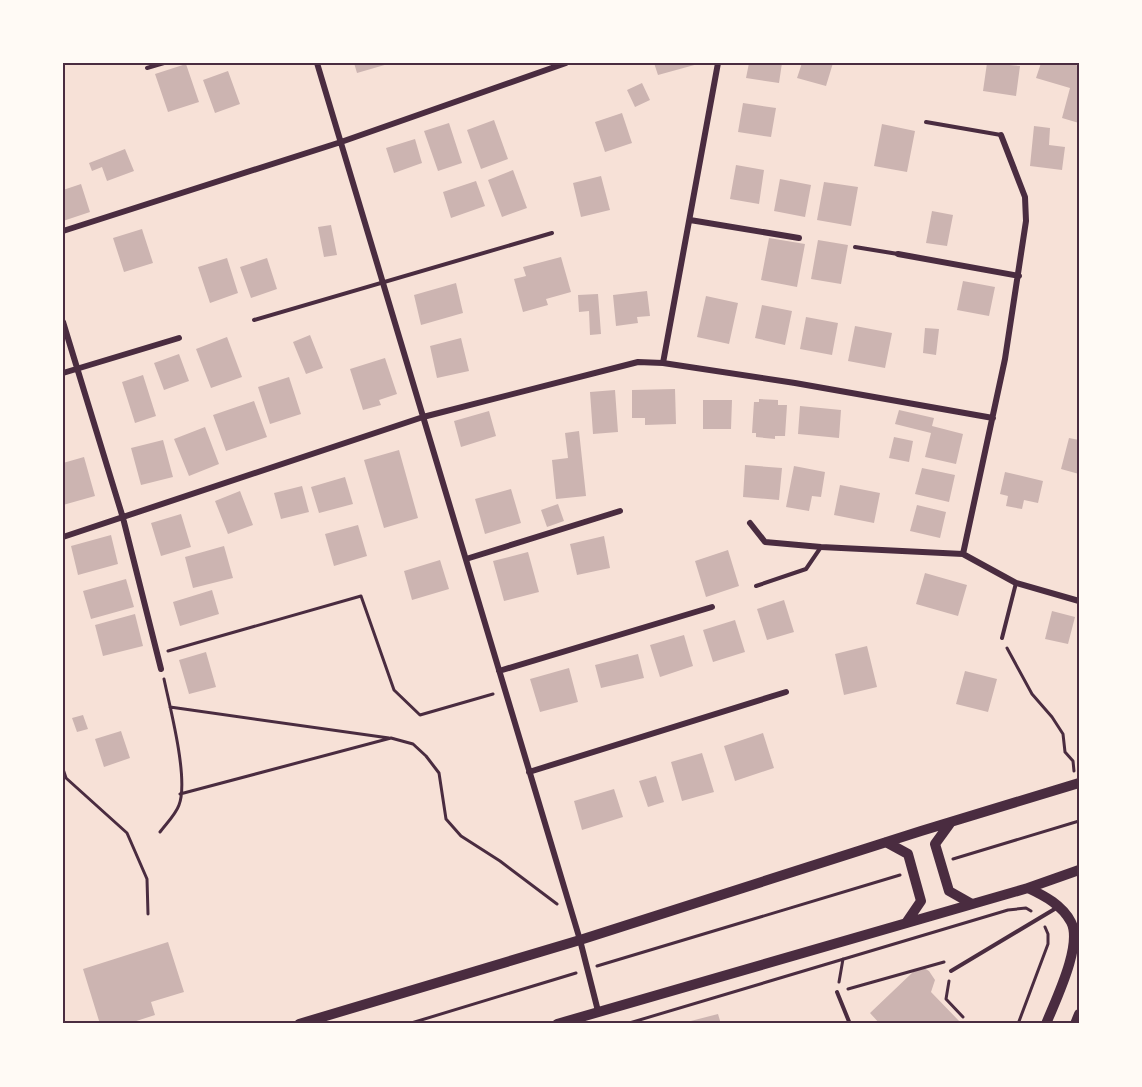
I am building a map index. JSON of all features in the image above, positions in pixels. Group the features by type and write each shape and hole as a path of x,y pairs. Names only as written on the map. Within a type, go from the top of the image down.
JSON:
{"main road":[{"path":"299,1024 580,940 1077,783"},
{"path":"951,822 935,844 949,891 972,904"},
{"path":"886,842 908,854 921,901 906,923"},
{"path":"557,1024 1028,888 1079,870"},
{"path":"1028,888 1046,896 1073,924 1074,954 1046,1024"},
{"path":"1075,1024 1079,1014"}],"street":[{"path":"317,63 573,916 598,1011"},
{"path":"63,231 341,142 566,63"},
{"path":"663,363 718,63"},
{"path":"963,554 993,418 1019,276 1026,221 1025,197 1001,135"},
{"path":"690,220 800,238"},
{"path":"898,254 1019,276"},
{"path":"63,322 123,518 161,669"},
{"path":"63,373 179,338"},
{"path":"63,537 423,417 638,362 663,363 993,418"},
{"path":"466,559 620,511"},
{"path":"750,523 765,542 963,554 1016,583 1079,601"},
{"path":"499,671 712,607"},
{"path":"530,772 786,692"}],"lane":[{"path":"147,68 164,63"},
{"path":"926,122 1001,135"},
{"path":"254,320 552,233"},
{"path":"855,247 898,254"},
{"path":"756,586 806,568 821,547"},
{"path":"1002,638 1016,583"},
{"path":"951,971 1059,907"},
{"path":"837,992 850,1024"}],"path":[{"path":"157,654 361,596 394,690 420,715 505,690"},
{"path":"1002,638 1032,694 1063,734 1065,752 1073,761 1077,783"},
{"path":"160,832 179,805 182,779 176,730 161,669"},
{"path":"170,707 391,738 413,744 439,773 447,819 460,836 500,861 573,916"},
{"path":"180,794 391,738"},
{"path":"63,769 66,778 127,833 147,879 148,914"},
{"path":"940,863 1079,821"},
{"path":"408,1024 913,871"},
{"path":"626,1024 1008,910 1026,908 1041,918 1048,934 1048,944 1018,1024"},
{"path":"838,943 843,960 837,992 944,961 951,971 946,999 963,1017"}],"building":[{"path":"354,63 388,63 388,64 357,73"},
{"path":"654,63 697,63 698,64 658,75"},
{"path":"749,63 782,63 779,83 746,78"},
{"path":"802,63 833,63 826,86 797,78"},
{"path":"987,63 1020,66 1016,96 983,91"},
{"path":"1041,63 1068,63 1079,66 1079,123 1062,118 1070,88 1036,78"},
{"path":"186,64 199,102 168,112 155,74"},
{"path":"228,71 240,104 215,113 203,80"},
{"path":"642,83 650,100 635,107 627,90"},
{"path":"743,103 776,108 771,137 738,132"},
{"path":"622,113 632,143 605,152 595,122"},
{"path":"494,120 508,159 481,169 467,130"},
{"path":"449,123 462,163 438,171 424,131"},
{"path":"882,124 915,131 907,172 874,166"},
{"path":"1034,126 1050,128 1049,145 1065,147 1062,170 1030,166"},
{"path":"415,139 422,163 394,173 386,148"},
{"path":"125,149 134,171 107,181 102,167 92,171 89,163"},
{"path":"736,165 764,170 759,204 730,199"},
{"path":"513,170 527,208 502,217 488,180"},
{"path":"601,176 610,210 581,217 573,183"},
{"path":"780,179 811,185 805,217 774,211"},
{"path":"476,181 485,206 451,218 443,192"},
{"path":"824,182 858,187 851,226 817,220"},
{"path":"81,184 90,212 63,221 63,190"},
{"path":"932,211 953,215 947,246 926,243"},
{"path":"331,225 337,255 324,257 318,227"},
{"path":"142,229 153,263 124,272 113,238"},
{"path":"769,238 805,244 797,287 761,280"},
{"path":"818,240 848,245 841,284 811,279"},
{"path":"561,257 571,292 546,299 548,305 523,312 514,279 526,276 523,267"},
{"path":"227,258 238,293 210,303 198,267"},
{"path":"267,258 277,289 251,298 240,267"},
{"path":"963,281 995,287 989,316 957,310"},
{"path":"456,283 463,313 421,325 414,295"},
{"path":"647,291 650,316 637,317 638,323 616,326 613,295"},
{"path":"598,294 601,334 590,335 589,311 579,312 578,295"},
{"path":"706,296 738,303 729,344 697,337"},
{"path":"762,305 792,311 785,345 755,338"},
{"path":"806,317 838,323 832,355 800,349"},
{"path":"855,326 892,333 885,368 848,361"},
{"path":"925,328 939,329 936,355 923,353"},
{"path":"310,335 323,368 306,374 293,342"},
{"path":"227,337 242,377 211,388 196,349"},
{"path":"461,338 469,371 437,378 430,346"},
{"path":"179,354 189,381 164,390 154,363"},
{"path":"385,358 397,394 379,400 381,405 363,410 350,369"},
{"path":"143,375 156,416 135,423 122,382"},
{"path":"289,377 301,414 270,424 258,387"},
{"path":"675,389 676,424 645,425 645,418 632,418 632,390"},
{"path":"615,390 618,432 593,434 590,392"},
{"path":"759,399 778,400 778,405 787,405 785,436 775,436 775,439 756,437 756,433 752,433 754,402 759,402"},
{"path":"703,400 732,400 731,429 703,429"},
{"path":"254,401 267,437 226,451 213,415"},
{"path":"800,406 841,410 839,438 798,434"},
{"path":"899,410 934,418 932,426 963,434 956,464 925,457 931,433 895,424"},
{"path":"489,411 496,436 461,447 454,421"},
{"path":"205,427 219,464 189,476 174,439"},
{"path":"579,431 586,496 556,499 552,460 568,458 565,433"},
{"path":"894,437 913,441 909,462 889,458"},
{"path":"1069,438 1079,440 1079,474 1061,469"},
{"path":"163,440 173,477 141,485 131,448"},
{"path":"399,450 418,518 384,528 364,460"},
{"path":"84,457 95,496 63,505 63,463"},
{"path":"745,465 782,468 779,500 743,497"},
{"path":"794,466 825,472 821,497 812,496 809,511 786,507"},
{"path":"922,468 955,475 949,502 915,494"},
{"path":"1005,472 1043,481 1038,503 1024,500 1022,509 1006,506 1008,496 1000,494"},
{"path":"345,477 353,504 319,513 311,487"},
{"path":"840,485 880,493 874,523 834,515"},
{"path":"302,486 309,512 281,519 274,493"},
{"path":"511,489 521,523 485,534 475,499"},
{"path":"240,491 253,525 228,534 215,501"},
{"path":"558,504 564,521 547,527 541,510"},
{"path":"917,505 946,512 940,538 910,531"},
{"path":"181,514 191,547 161,556 151,523"},
{"path":"358,525 367,556 334,566 325,534"},
{"path":"111,535 118,564 78,575 71,546"},
{"path":"604,536 610,568 577,575 570,544"},
{"path":"224,546 233,578 193,588 185,557"},
{"path":"728,550 739,586 706,597 695,561"},
{"path":"528,552 539,592 504,601 493,561"},
{"path":"440,560 449,589 412,600 404,571"},
{"path":"925,573 967,585 958,616 916,604"},
{"path":"126,579 134,607 91,619 83,591"},
{"path":"212,590 219,614 180,626 173,602"},
{"path":"784,600 794,632 767,640 757,609"},
{"path":"1052,611 1075,617 1068,644 1045,639"},
{"path":"135,614 143,646 103,656 95,625"},
{"path":"735,620 745,652 713,662 703,630"},
{"path":"684,635 693,666 660,677 650,645"},
{"path":"867,646 877,687 844,695 835,654"},
{"path":"206,652 216,687 189,694 179,660"},
{"path":"638,654 644,678 601,688 595,665"},
{"path":"569,668 578,702 540,712 530,679"},
{"path":"965,671 997,679 988,712 956,704"},
{"path":"83,715 88,729 77,732 72,718"},
{"path":"121,731 130,758 104,767 95,739"},
{"path":"763,733 774,768 735,781 724,746"},
{"path":"702,753 714,792 682,801 671,762"},
{"path":"656,776 664,802 648,807 639,781"},
{"path":"614,789 623,817 582,830 574,801"},
{"path":"168,942 184,992 151,1002 155,1015 127,1024 100,1024 83,969"},
{"path":"924,968 935,980 931,992 961,1023 880,1024 870,1013 913,972"},
{"path":"718,1014 721,1024 683,1024 683,1023"}]}
